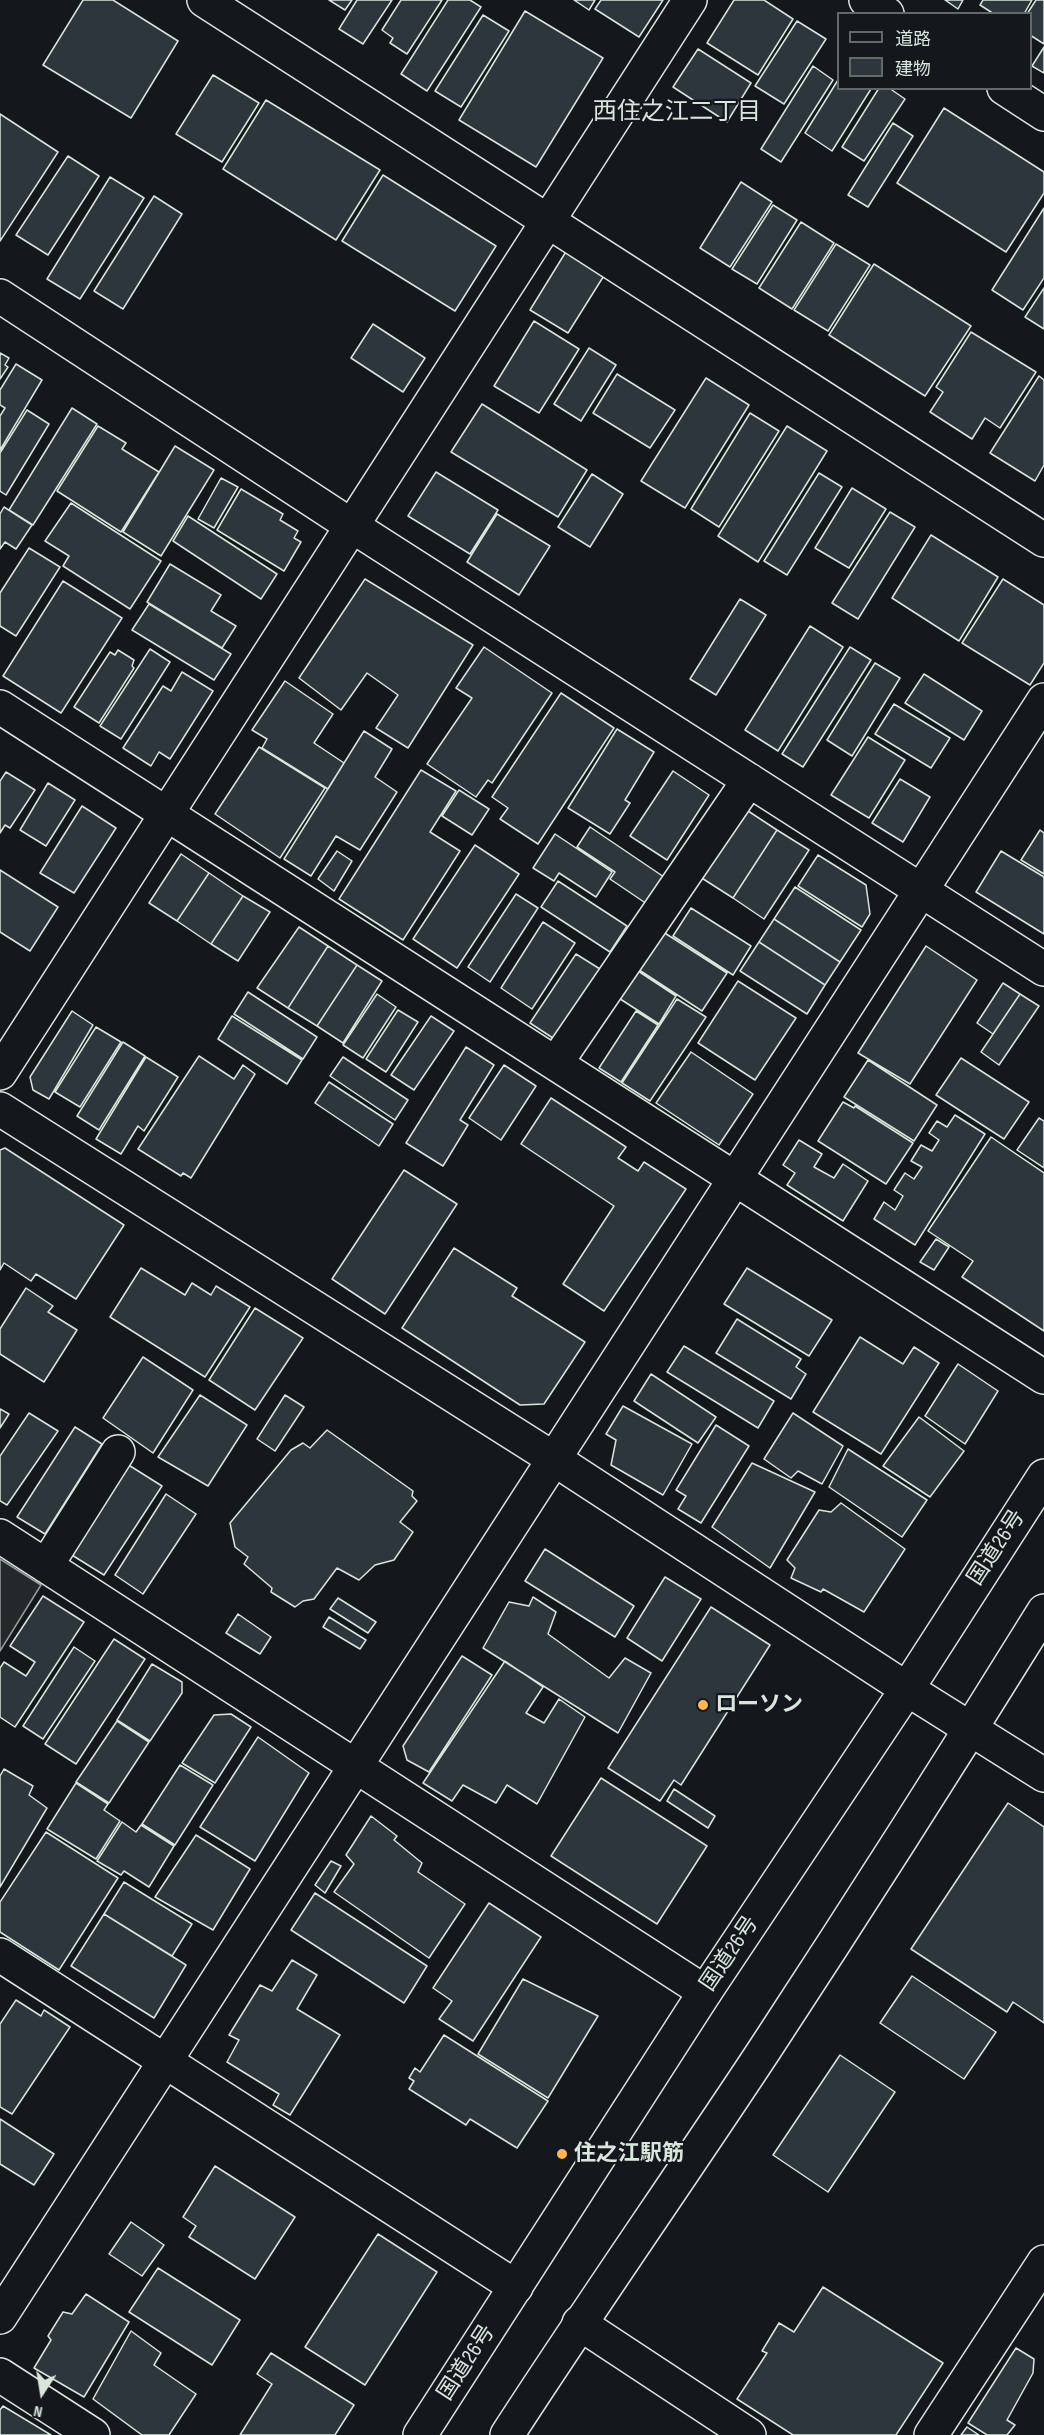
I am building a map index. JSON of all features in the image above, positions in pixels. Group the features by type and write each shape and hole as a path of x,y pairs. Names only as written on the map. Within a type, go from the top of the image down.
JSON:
{"main road":[{"path":"204,0 1044,540"},
{"path":"0,1073 690,0"},
{"path":"867,0 884,12"},
{"path":"1007,90 1044,114"},
{"path":"0,296 352,526 1044,969"},
{"path":"0,2317 1044,700"},
{"path":"0,706 1044,1377"},
{"path":"556,1063 749,780"},
{"path":"0,1109 554,1459 907,1689 1044,1775"},
{"path":"46,1566 118,1452"},
{"name":"国道26号","path":"420,2435 705,1992 907,1689 1044,1476"},
{"path":"0,1536 705,1992"},
{"path":"507,2435 579,2324 765,2049 972,1728 1044,1611"},
{"path":"0,1955 516,2286"},
{"path":"931,2435 1044,2262"},
{"path":"579,2324 749,2435"},
{"path":"0,2375 93,2435"}],"shaded area":[{"path":"0,1559 41,1585 0,1651"}],"building":[{"path":"83,0 113,0 178,41 131,118 43,65"},
{"path":"329,0 352,0 345,10"},
{"path":"357,0 392,0 363,44 339,29"},
{"path":"401,0 442,0 407,54 390,43 393,38 382,30"},
{"path":"448,0 470,0 481,7 427,91 401,74"},
{"path":"574,0 595,0 589,10"},
{"path":"601,0 663,0 639,37 595,9"},
{"path":"734,0 764,0 793,19 758,75 707,43"},
{"path":"945,0 963,0 958,9"},
{"path":"983,0 1032,0 1025,12 991,12 980,5"},
{"path":"1036,0 1044,0 1044,44 1032,36 1032,12 1028,12"},
{"path":"525,11 603,58 536,167 459,120"},
{"path":"483,15 509,31 461,107 435,91"},
{"path":"797,21 826,39 784,104 755,86"},
{"path":"1044,47 1044,73 1032,66"},
{"path":"698,49 751,83 727,122 673,87"},
{"path":"813,66 833,80 781,162 761,149"},
{"path":"213,75 259,103 222,162 176,134"},
{"path":"837,82 837,90 870,90 832,151 805,133"},
{"path":"878,90 892,90 905,99 864,161 842,147"},
{"path":"266,100 380,170 336,240 223,169"},
{"path":"944,108 1044,172 1044,193 1006,252 897,183"},
{"path":"0,114 58,152 0,241"},
{"path":"893,123 913,136 868,207 848,195"},
{"path":"68,156 99,176 48,255 16,235"},
{"path":"383,175 496,246 455,311 342,241"},
{"path":"110,177 144,198 80,299 47,279"},
{"path":"741,182 772,202 730,267 700,248"},
{"path":"154,196 182,214 123,309 94,291"},
{"path":"773,205 797,220 757,284 732,269"},
{"path":"1044,208 1044,278 1023,310 992,290"},
{"path":"801,222 834,243 792,309 759,288"},
{"path":"836,244 870,265 828,331 794,310"},
{"path":"567,250 605,274 568,333 530,310"},
{"path":"874,264 971,326 925,396 829,335"},
{"path":"1044,288 1044,329 1025,317"},
{"path":"534,321 579,349 539,413 494,386"},
{"path":"373,324 425,358 403,392 351,358"},
{"path":"971,332 1036,372 1000,428 985,418 972,439 930,412 943,392 936,387"},
{"path":"589,348 616,365 581,421 554,404"},
{"path":"0,353 9,358 5,365 8,367 0,379"},
{"path":"16,364 42,380 0,450 0,416 5,408 0,405 0,390"},
{"path":"617,374 675,410 650,448 593,413"},
{"path":"1039,376 1044,380 1044,465 1035,481 990,453"},
{"path":"706,378 749,405 685,508 641,481"},
{"path":"482,404 587,470 558,517 451,452"},
{"path":"72,408 97,424 33,525 9,510"},
{"path":"27,410 49,424 6,495 0,491 0,453"},
{"path":"750,413 779,431 719,527 691,509"},
{"path":"98,426 126,443 122,449 159,472 121,532 57,491"},
{"path":"787,426 827,451 758,562 718,536"},
{"path":"175,446 214,470 161,556 123,532"},
{"path":"436,472 498,510 470,554 408,516"},
{"path":"819,473 842,487 787,575 764,561"},
{"path":"592,474 623,494 590,547 558,527"},
{"path":"221,478 238,487 214,528 198,519"},
{"path":"852,488 886,509 849,568 815,548"},
{"path":"241,489 283,514 280,520 298,531 294,538 301,542 284,571 217,530"},
{"path":"71,503 161,561 130,609 63,566 69,556 45,541"},
{"path":"4,507 32,525 16,549 5,542 0,549 0,514"},
{"path":"890,512 915,527 858,619 832,603"},
{"path":"497,514 550,546 519,595 467,562"},
{"path":"188,516 277,574 261,599 173,541"},
{"path":"931,535 998,577 959,641 892,598"},
{"path":"29,548 60,567 16,636 0,626 0,593"},
{"path":"170,564 221,595 211,611 236,626 222,648 147,602"},
{"path":"365,579 473,645 408,748 376,728 398,695 367,673 341,710 299,678"},
{"path":"1003,579 1044,605 1044,663 1030,685 962,643"},
{"path":"63,581 122,618 61,713 3,676"},
{"path":"740,599 766,615 716,695 690,679"},
{"path":"149,604 231,654 214,680 132,630"},
{"path":"810,626 843,647 778,751 745,730"},
{"path":"484,647 552,693 492,783 488,780 476,797 427,764 472,698 456,688"},
{"path":"850,647 871,660 803,767 782,754"},
{"path":"150,649 170,662 121,739 100,726"},
{"path":"118,650 134,660 132,666 134,668 99,723 74,707 110,652 115,655"},
{"path":"875,663 900,678 852,756 827,740"},
{"path":"182,672 213,691 170,759 159,752 151,766 123,748 163,686 171,691"},
{"path":"924,674 982,711 964,740 905,703"},
{"path":"285,681 333,714 314,743 344,763 328,789 262,748 267,739 252,730"},
{"path":"561,693 614,728 538,844 500,819 508,808 492,797"},
{"path":"894,704 950,738 931,768 875,734"},
{"path":"617,729 654,752 625,800 630,803 610,834 568,808"},
{"path":"364,731 392,749 375,777 397,792 360,850 336,836 311,876 284,859"},
{"path":"868,737 905,760 869,818 831,795"},
{"path":"259,747 325,788 280,858 215,814"},
{"path":"421,770 456,791 430,832 460,851 403,940 339,899"},
{"path":"673,771 709,795 667,860 630,836"},
{"path":"6,772 35,790 10,828 5,825 0,833 0,781"},
{"path":"900,779 930,797 903,842 872,823"},
{"path":"48,783 75,800 46,846 20,830"},
{"path":"459,790 489,809 472,835 442,816"},
{"path":"82,806 116,828 74,893 40,873"},
{"path":"742,807 777,830 733,898 697,875"},
{"path":"590,827 664,877 647,904 610,879 615,872 577,847"},
{"path":"777,830 809,850 764,919 733,898"},
{"path":"1040,830 1044,833 1044,874 1021,860"},
{"path":"555,834 612,872 596,897 559,873 554,881 533,868"},
{"path":"475,845 519,874 457,968 413,939"},
{"path":"337,851 352,861 334,891 318,879"},
{"path":"1001,851 1044,877 1044,934 976,892"},
{"path":"181,854 209,873 177,921 149,903"},
{"path":"818,855 866,885 870,914 862,927 798,886"},
{"path":"0,870 58,907 30,951 0,932"},
{"path":"209,873 243,896 211,944 177,921"},
{"path":"558,881 627,926 610,952 541,907"},
{"path":"795,887 861,930 840,962 774,919"},
{"path":"516,894 538,908 490,982 468,967"},
{"path":"243,896 270,912 238,961 211,944"},
{"path":"691,908 751,946 733,975 673,936"},
{"path":"774,919 840,962 825,985 759,942"},
{"path":"543,922 575,943 532,1009 501,988"},
{"path":"299,927 328,946 288,1008 257,988"},
{"path":"657,928 727,973 702,1011 633,966"},
{"path":"759,942 825,985 807,1014 740,971"},
{"path":"328,946 357,965 317,1026 288,1008"},
{"path":"926,946 977,980 910,1084 858,1053"},
{"path":"576,954 608,974 562,1044 530,1023"},
{"path":"357,965 382,981 343,1043 317,1026"},
{"path":"632,967 676,996 659,1024 614,995"},
{"path":"738,981 796,1018 755,1080 698,1043"},
{"path":"1003,983 1020,994 993,1034 977,1023"},
{"path":"248,992 317,1037 303,1059 234,1014"},
{"path":"377,994 396,1007 363,1058 343,1045"},
{"path":"1020,994 1039,1006 999,1065 981,1052"},
{"path":"677,999 706,1017 650,1101 622,1083"},
{"path":"398,1010 418,1022 386,1072 366,1059"},
{"path":"72,1011 93,1025 49,1099 33,1090 30,1077"},
{"path":"636,1011 658,1025 621,1082 599,1068"},
{"path":"232,1016 302,1060 287,1084 218,1039"},
{"path":"431,1016 454,1031 414,1090 391,1075"},
{"path":"96,1027 121,1042 80,1107 55,1092"},
{"path":"123,1042 145,1056 99,1130 77,1116"},
{"path":"466,1047 494,1065 460,1120 468,1125 443,1166 406,1143"},
{"path":"691,1052 753,1094 719,1145 656,1103"},
{"path":"199,1056 234,1079 243,1065 255,1074 191,1178 183,1173 181,1176 138,1149"},
{"path":"146,1057 178,1077 144,1131 138,1126 121,1154 96,1139"},
{"path":"343,1057 408,1100 395,1120 330,1076"},
{"path":"961,1058 1029,1102 1004,1139 936,1095"},
{"path":"868,1060 937,1105 914,1141 844,1097"},
{"path":"504,1065 536,1086 501,1140 469,1118"},
{"path":"329,1082 393,1124 379,1146 315,1103"},
{"path":"551,1098 626,1147 618,1158 638,1171 644,1162 686,1189 604,1311 563,1284 614,1206 521,1144"},
{"path":"843,1102 854,1108 855,1106 913,1143 886,1184 818,1141"},
{"path":"955,1115 985,1134 915,1245 874,1219 884,1202 895,1210 903,1196 894,1190 905,1173 914,1179 922,1167 911,1161 921,1145 932,1151 939,1140 929,1133 937,1121 947,1127"},
{"path":"1039,1118 1044,1121 1044,1168 1017,1150"},
{"path":"991,1137 1044,1173 1044,1331 962,1277 973,1261 928,1231"},
{"path":"799,1140 822,1154 814,1167 834,1178 843,1164 868,1181 843,1221 787,1185 795,1173 783,1165"},
{"path":"5,1148 124,1225 76,1299 36,1274 31,1281 4,1263 0,1270 0,1150"},
{"path":"404,1170 457,1204 385,1314 332,1279"},
{"path":"936,1239 949,1247 934,1270 920,1262"},
{"path":"454,1248 517,1288 512,1296 585,1342 544,1404 520,1405 402,1328"},
{"path":"141,1268 185,1295 192,1283 211,1295 216,1286 250,1307 205,1377 110,1317"},
{"path":"747,1268 832,1320 809,1356 724,1304"},
{"path":"26,1288 53,1306 48,1312 77,1330 44,1382 0,1354 0,1329"},
{"path":"255,1308 303,1338 255,1410 209,1380"},
{"path":"737,1319 801,1359 796,1367 806,1374 791,1399 716,1353"},
{"path":"860,1337 903,1364 914,1347 939,1363 881,1454 813,1412"},
{"path":"684,1346 774,1401 758,1428 667,1372"},
{"path":"143,1357 193,1390 153,1453 103,1418"},
{"path":"958,1364 998,1391 965,1444 925,1416"},
{"path":"651,1374 716,1417 698,1443 634,1401"},
{"path":"200,1395 247,1425 208,1486 158,1457"},
{"path":"285,1395 304,1407 275,1451 257,1439"},
{"path":"623,1406 692,1444 663,1495 611,1465 616,1440 606,1434"},
{"path":"0,1409 9,1414 0,1428"},
{"path":"29,1413 58,1431 7,1505 0,1501 0,1456"},
{"path":"793,1413 843,1446 822,1484 798,1471 791,1478 764,1459"},
{"path":"919,1417 964,1451 930,1497 883,1466"},
{"path":"716,1425 749,1446 701,1523 678,1509 686,1496 676,1490"},
{"path":"75,1427 102,1444 45,1534 17,1517"},
{"path":"327,1430 413,1491 412,1496 417,1501 400,1522 413,1532 394,1560 375,1565 359,1580 337,1568 314,1599 303,1601 295,1607 271,1592 272,1588 244,1564 248,1557 235,1547 230,1523 291,1450 303,1443 310,1448"},
{"path":"848,1449 927,1500 902,1537 829,1487"},
{"path":"752,1463 815,1492 770,1568 712,1527"},
{"path":"127,1464 162,1486 104,1575 67,1552"},
{"path":"166,1494 196,1514 143,1594 115,1575"},
{"path":"841,1503 905,1549 864,1612 823,1589 821,1592 791,1578 795,1568 787,1560 819,1510 831,1512"},
{"path":"545,1549 634,1606 615,1637 525,1581"},
{"path":"665,1577 701,1599 662,1661 627,1638"},
{"path":"43,1596 84,1622 15,1727 0,1717 0,1668 4,1662 26,1676 35,1662 10,1646"},
{"path":"533,1597 556,1612 548,1634 609,1678 625,1658 651,1673 618,1733 483,1648 509,1602 529,1606"},
{"path":"338,1598 376,1622 368,1633 330,1609"},
{"path":"711,1607 770,1645 681,1785 674,1780 660,1801 608,1768"},
{"path":"238,1614 271,1637 260,1654 226,1633"},
{"path":"329,1617 366,1640 360,1649 323,1627"},
{"path":"114,1639 145,1659 76,1764 45,1744"},
{"path":"74,1647 95,1661 43,1739 23,1726"},
{"path":"462,1656 492,1675 429,1772 407,1760 403,1746"},
{"path":"505,1661 543,1687 526,1713 544,1723 559,1699 585,1717 537,1804 507,1785 496,1803 463,1785 452,1801 423,1783"},
{"path":"152,1664 182,1682 182,1693 150,1741 117,1720"},
{"path":"231,1714 251,1727 215,1783 182,1763 214,1715"},
{"path":"117,1721 149,1742 109,1803 76,1782"},
{"path":"258,1737 309,1773 255,1861 200,1827"},
{"path":"180,1765 213,1785 175,1845 142,1824"},
{"path":"4,1769 33,1786 29,1795 47,1808 0,1887 0,1776"},
{"path":"601,1778 707,1846 657,1924 551,1856"},
{"path":"76,1783 108,1804 104,1810 120,1821 96,1859 47,1829"},
{"path":"674,1789 715,1816 708,1828 667,1801"},
{"path":"1008,1803 1044,1827 1044,2023 1013,2002 1007,2012 911,1949"},
{"path":"371,1816 397,1836 394,1840 422,1863 418,1872 465,1904 429,1958 334,1892 354,1864 346,1855"},
{"path":"122,1822 136,1832 141,1825 174,1846 149,1887 124,1871 121,1875 97,1861"},
{"path":"46,1832 118,1878 59,1970 0,1932 0,1902"},
{"path":"196,1835 250,1869 213,1930 155,1897"},
{"path":"331,1861 341,1866 325,1893 315,1885"},
{"path":"124,1882 192,1924 172,1956 104,1914"},
{"path":"315,1893 427,1966 404,2003 291,1930"},
{"path":"489,1903 541,1937 473,2041 439,2019 452,2001 433,1988"},
{"path":"104,1914 186,1965 154,2018 71,1966"},
{"path":"292,1960 317,1975 297,2009 340,2035 290,2115 273,2105 279,2094 227,2062 239,2040 229,2035 260,1985 272,1991"},
{"path":"912,1976 996,2032 964,2079 880,2023"},
{"path":"523,1979 598,2016 548,2098 478,2054"},
{"path":"16,2000 41,2016 44,2010 70,2027 12,2114 0,2107 0,2024"},
{"path":"444,2035 548,2101 517,2148 470,2119 466,2125 409,2089 414,2081 409,2078 415,2068 420,2072"},
{"path":"840,2055 895,2092 828,2192 773,2155"},
{"path":"0,2119 54,2154 34,2185 0,2164"},
{"path":"215,2166 295,2217 255,2279 189,2237 196,2226 183,2217"},
{"path":"131,2222 164,2245 142,2276 109,2254"},
{"path":"378,2234 437,2272 365,2385 305,2347"},
{"path":"158,2268 240,2320 212,2365 129,2312"},
{"path":"823,2287 943,2363 896,2435 793,2435 737,2399 767,2353 762,2351 779,2323 794,2332"},
{"path":"86,2294 129,2322 84,2397 34,2368 51,2340 48,2336 63,2312 72,2314"},
{"path":"131,2331 161,2353 154,2365 196,2394 169,2435 142,2435 93,2399"},
{"path":"1016,2348 1034,2359 1033,2373 1007,2420 1015,2425 1007,2435 987,2435 968,2423"},
{"path":"271,2353 354,2405 335,2435 240,2435 272,2384 257,2374"},
{"path":"3,2406 51,2435 0,2435 0,2410"},
{"path":"967,2427 979,2435 961,2435"}],"place":[{"name":"ローソン","path":"703,1705"},
{"name":"住之江駅筋","path":"562,2154"}],"district":[{"name":"西住之江二丁目","path":"677,113"}]}
